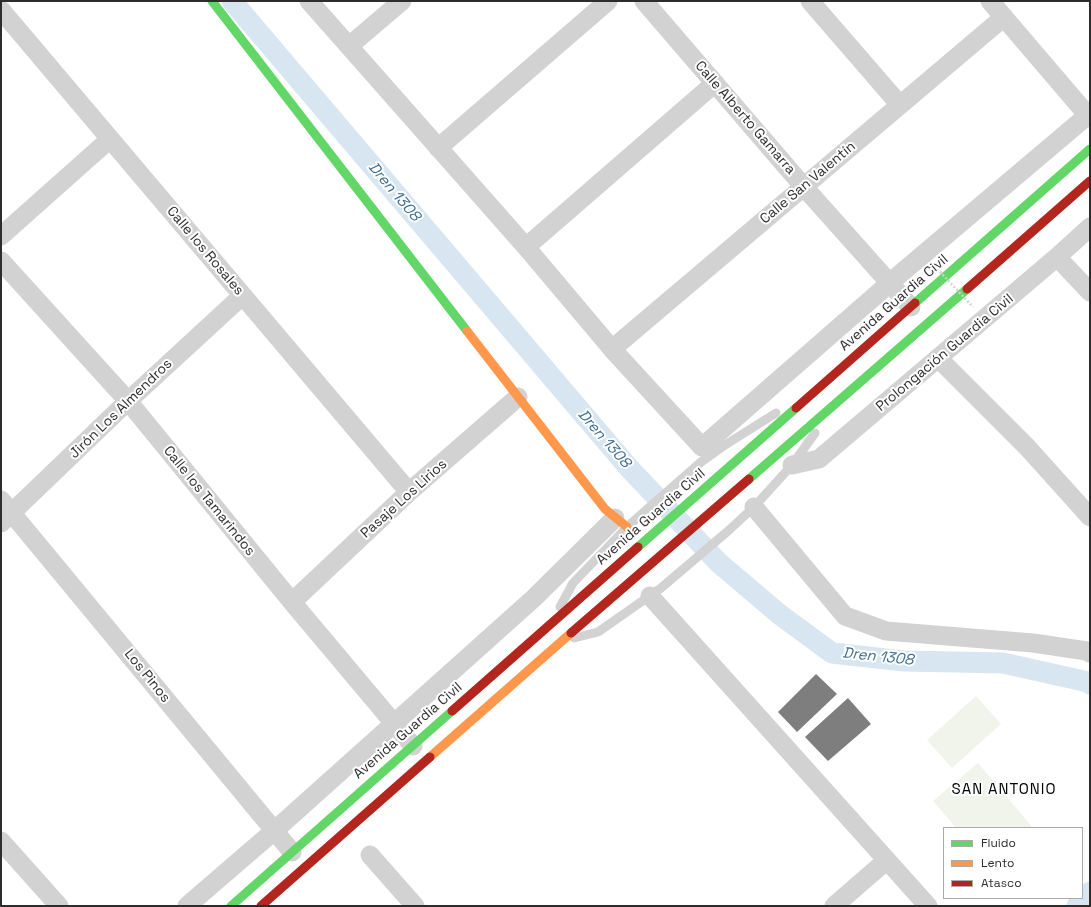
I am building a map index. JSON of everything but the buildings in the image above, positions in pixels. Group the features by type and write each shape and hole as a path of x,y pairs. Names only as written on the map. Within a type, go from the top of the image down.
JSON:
{"main road":[{"path":"212,1 605,509 625,522"},
{"name":"Avenida Guardia Civil","path":"231,906 1090,149"},
{"path":"261,906 563,640 727,499 1090,181"}],"street":[{"path":"309,1 526,247 612,349 702,447 890,284 1089,117 990,1"},
{"path":"349,46 402,1"},
{"path":"438,148 608,1"},
{"name":"Calle Alberto Gamarra","path":"644,1 804,187 911,307"},
{"path":"814,2 900,105"},
{"name":"Calle los Rosales","path":"1,10 409,492"},
{"name":"Calle San Valentín","path":"612,349 1004,17"},
{"path":"526,247 715,83"},
{"path":"1,236 110,139"},
{"name":"Prolongación Guardia Civil","path":"792,465 819,459 1057,257 1090,227"},
{"path":"1057,257 1090,292"},
{"name":"Calle los Tamarindos","path":"1,261 128,401 292,602 413,746"},
{"name":"Jirón Los Almendros","path":"5,512 242,296"},
{"path":"938,358 1027,447 1090,517"},
{"name":"Pasaje Los Lirios","path":"292,602 409,492 518,397"},
{"name":"Los Pinos","path":"5,512 292,852"},
{"path":"749,512 844,616 886,631 1033,643 1087,651 1090,653"},
{"path":"187,906 274,831 534,598 625,522"},
{"path":"650,596 928,906"},
{"path":"1,841 59,906"},
{"path":"370,855 415,906"},
{"path":"834,906 887,860"}],"lane":[{"path":"551,624 573,583 625,522 725,445 822,385"},
{"path":"563,640 598,632 650,596 749,512 792,465 836,404"}],"path":[{"path":"929,260 973,307"}],"shaded area":[{"path":"976,696 1001,724 952,768 927,740"},
{"path":"978,763 1032,827 955,827 933,801"}],"waterway":[{"name":"Dren 1308","path":"232,1 629,468 719,563 779,614 832,653 904,661 1003,663 1088,682 1090,684"},
{"name":"Dren 1308","path":"1077,906 1090,892"}],"traffic: fast":[{"path":"212,1 467,331"},
{"path":"915,303 1090,149"},
{"path":"749,479 967,289"},
{"path":"638,547 796,408"},
{"path":"231,906 452,711"}],"traffic: slow":[{"path":"467,331 605,509 627,527"},
{"path":"430,757 571,633"}],"traffic: jam":[{"path":"967,289 1090,181"},
{"path":"796,408 915,303"},
{"path":"571,633 749,479"},
{"path":"452,711 638,547"},
{"path":"261,906 430,757"}],"district":[{"name":"SAN ANTONIO","path":"1004,790"}]}
